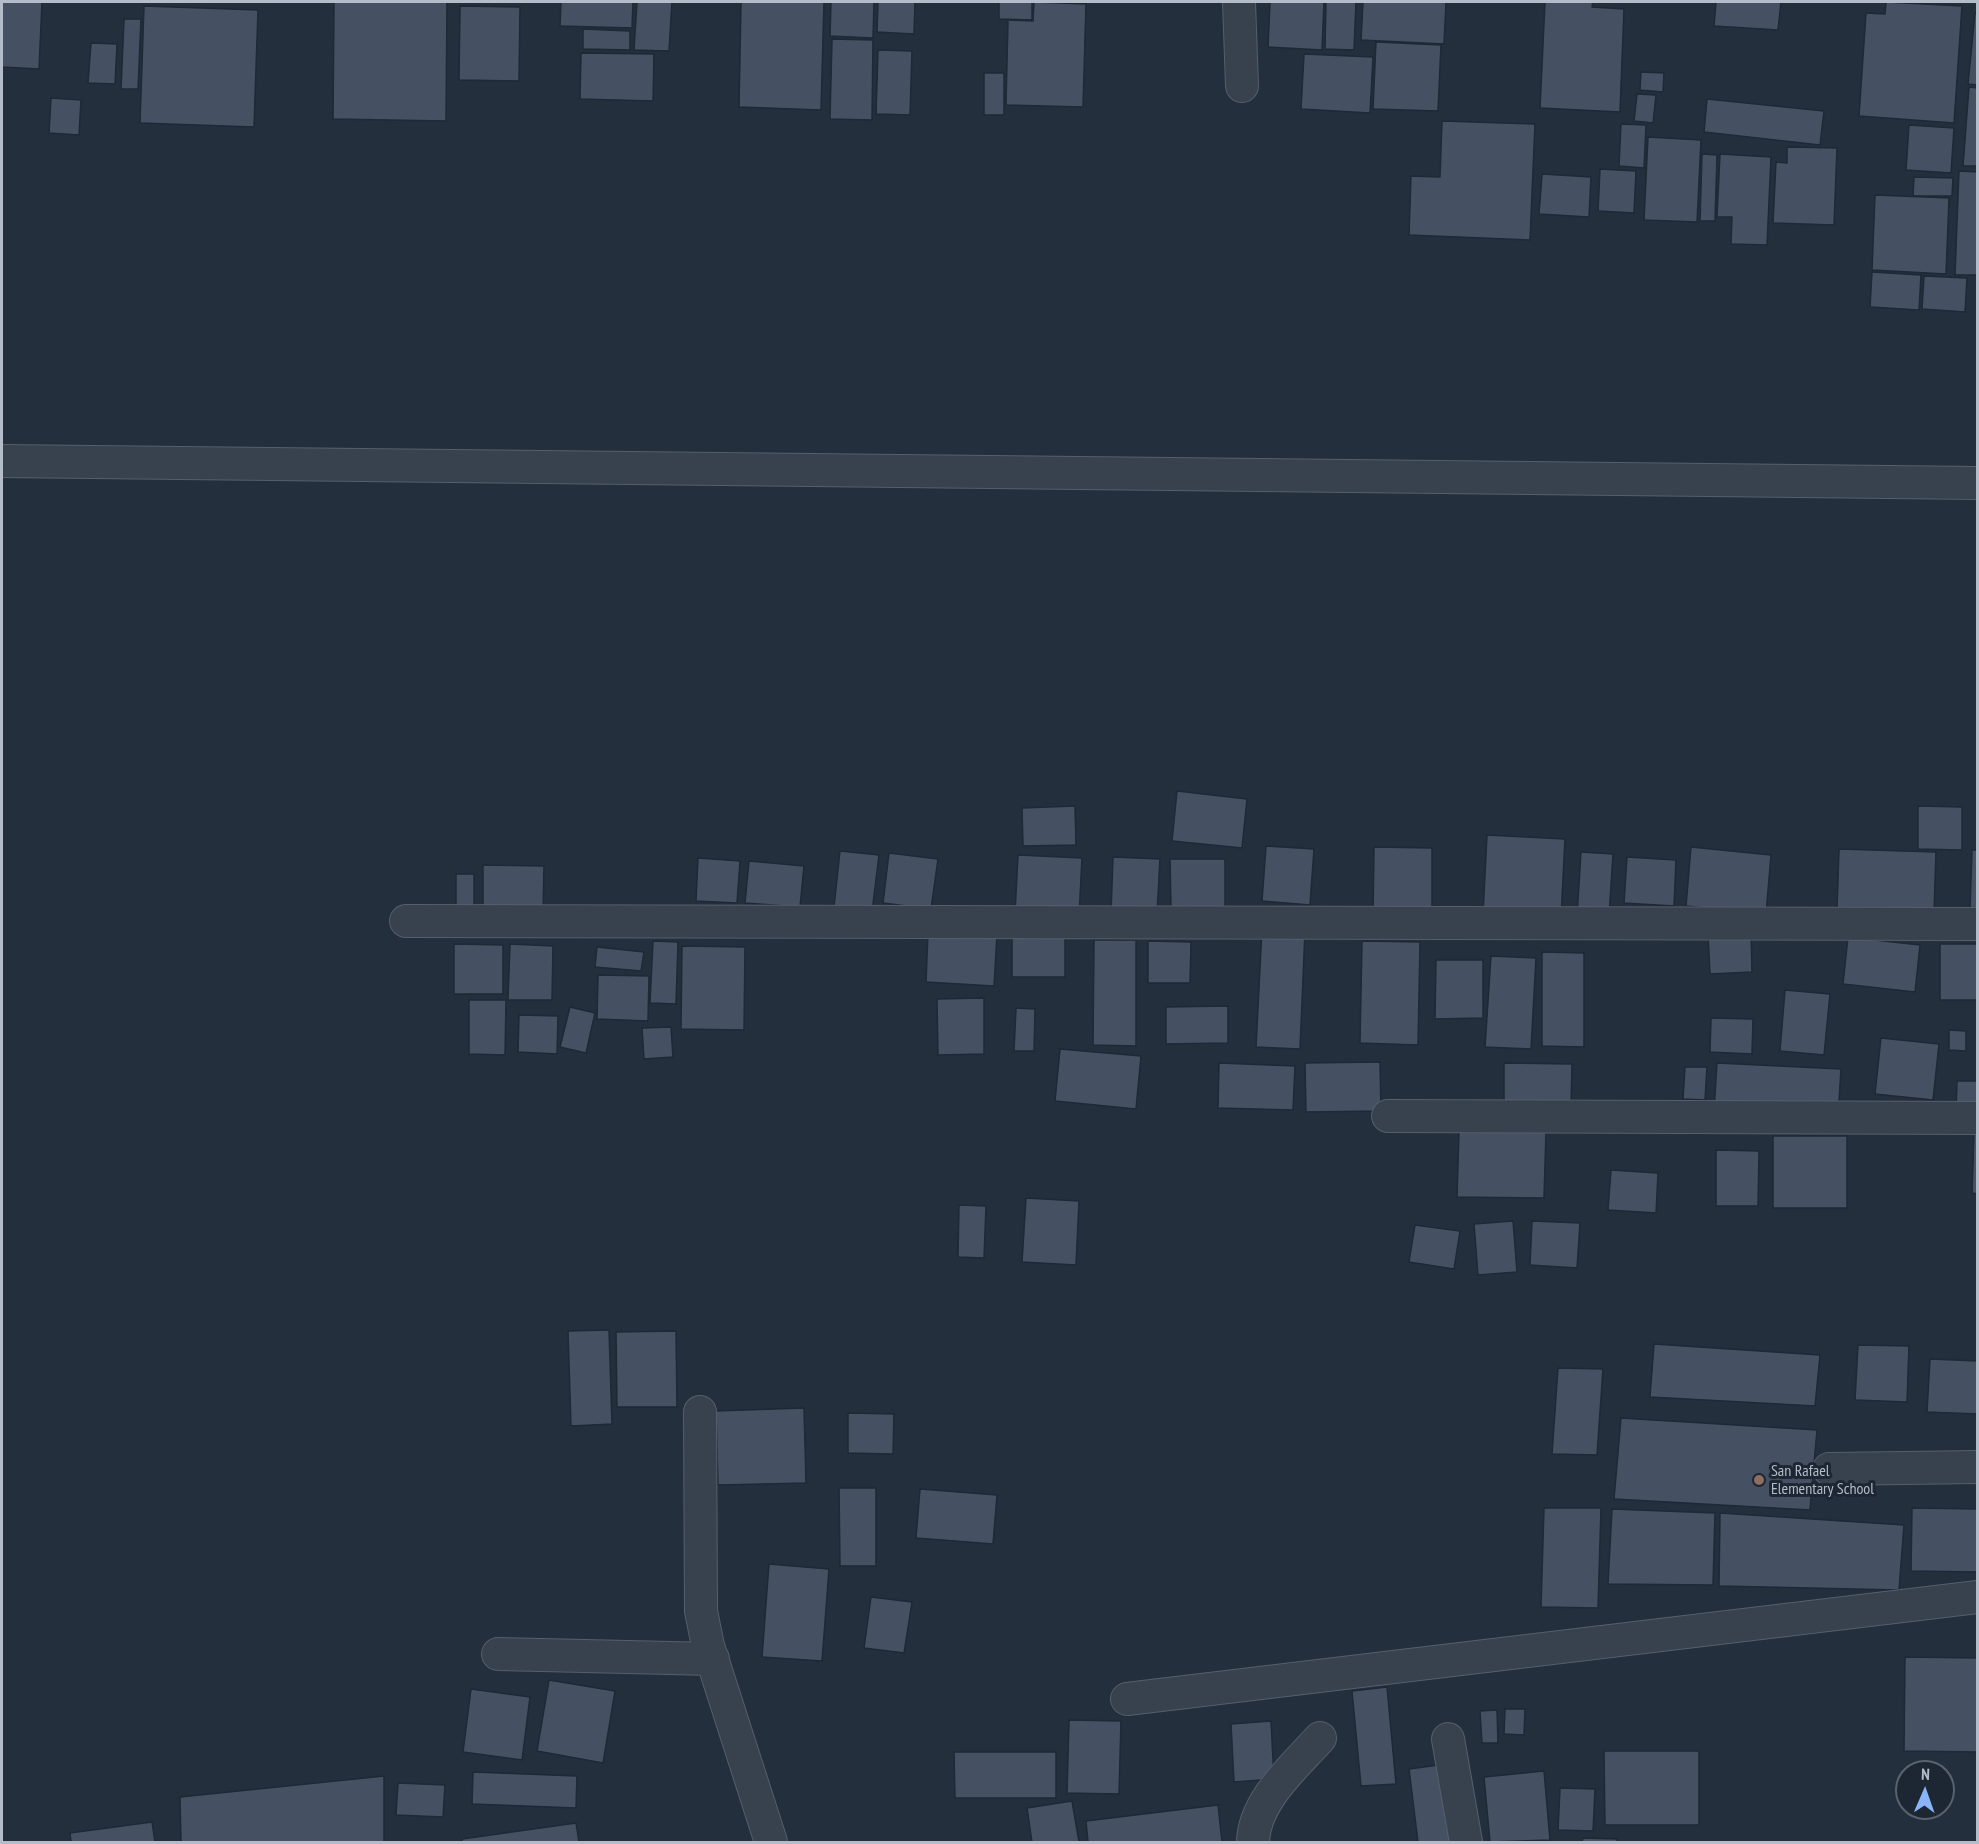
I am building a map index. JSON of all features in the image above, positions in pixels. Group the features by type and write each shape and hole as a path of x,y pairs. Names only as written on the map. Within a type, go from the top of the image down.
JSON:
{"street":[{"path":"1239,2 1242,86"},
{"path":"2,462 1977,483"},
{"path":"405,921 1977,924"},
{"path":"1388,1116 1977,1118"},
{"path":"700,1412 701,1611 712,1659 771,1842"},
{"path":"1829,1469 1977,1467"},
{"path":"1127,1699 1977,1597"},
{"path":"498,1654 712,1659"},
{"path":"1253,1842 1263,1807 1286,1776 1320,1738"},
{"path":"1448,1739 1466,1842"}],"building":[{"path":"2,2 42,2 39,69 2,67"},
{"path":"334,2 447,2 446,121 333,119"},
{"path":"561,2 633,2 632,28 560,26"},
{"path":"637,2 672,2 669,51 634,50"},
{"path":"741,2 824,2 821,110 739,107"},
{"path":"831,2 874,2 873,38 830,36"},
{"path":"878,2 915,2 914,34 877,32"},
{"path":"999,2 1032,2 1032,20 999,19"},
{"path":"1034,2 1086,4 1083,107 1006,105 1008,20 1033,21"},
{"path":"1270,2 1324,2 1322,50 1268,47"},
{"path":"1326,2 1356,2 1354,50 1325,49"},
{"path":"1363,2 1446,2 1444,44 1361,40"},
{"path":"1545,2 1593,2 1592,7 1624,9 1620,112 1540,108"},
{"path":"1716,2 1781,2 1778,30 1714,26"},
{"path":"1886,2 1962,6 1954,123 1859,116 1866,13 1885,14"},
{"path":"144,6 258,10 254,127 140,123"},
{"path":"460,6 520,7 519,81 459,80"},
{"path":"1975,13 1978,14 1978,85 1968,84"},
{"path":"124,19 141,19 138,89 121,89"},
{"path":"583,29 630,31 630,50 583,49"},
{"path":"832,39 873,40 872,120 830,119"},
{"path":"1376,42 1441,45 1438,111 1373,109"},
{"path":"91,43 117,44 115,84 88,83"},
{"path":"878,50 912,51 910,115 876,114"},
{"path":"581,53 654,54 653,101 580,99"},
{"path":"1304,54 1373,57 1370,113 1301,109"},
{"path":"1641,72 1664,73 1663,92 1640,90"},
{"path":"984,73 1004,73 1004,115 984,115"},
{"path":"1969,87 1978,88 1978,166 1963,166"},
{"path":"1637,94 1656,95 1653,123 1634,121"},
{"path":"51,98 81,100 79,135 49,133"},
{"path":"1707,99 1824,111 1820,145 1704,132"},
{"path":"1442,121 1535,124 1530,240 1409,235 1411,176 1440,177"},
{"path":"1621,124 1646,125 1644,168 1619,166"},
{"path":"1909,125 1954,128 1951,173 1906,170"},
{"path":"1648,137 1701,140 1697,222 1644,220"},
{"path":"1787,147 1837,148 1834,225 1773,223 1776,162 1787,163"},
{"path":"1702,154 1717,155 1715,221 1700,221"},
{"path":"1720,154 1771,157 1767,245 1731,244 1732,217 1717,217"},
{"path":"1600,169 1636,171 1634,213 1598,211"},
{"path":"1959,171 1978,172 1978,275 1955,275"},
{"path":"1542,174 1591,177 1589,217 1539,214"},
{"path":"1914,177 1953,178 1952,196 1913,196"},
{"path":"1875,195 1949,198 1946,274 1872,270"},
{"path":"1872,272 1921,275 1919,310 1870,307"},
{"path":"1924,276 1967,278 1965,312 1922,309"},
{"path":"1177,791 1247,799 1242,848 1172,841"},
{"path":"1075,806 1076,845 1023,846 1022,808"},
{"path":"1918,806 1962,807 1962,850 1918,849"},
{"path":"1487,835 1565,839 1561,918 1483,914"},
{"path":"1266,846 1314,849 1310,905 1262,901"},
{"path":"1374,847 1432,848 1432,914 1373,914"},
{"path":"1691,847 1771,855 1766,914 1686,906"},
{"path":"1839,849 1936,852 1934,912 1837,909"},
{"path":"1972,850 1978,850 1978,909 1970,909"},
{"path":"840,851 879,855 871,920 833,916"},
{"path":"1581,852 1613,854 1609,917 1577,916"},
{"path":"889,853 938,859 931,909 883,903"},
{"path":"1018,855 1082,858 1079,917 1015,913"},
{"path":"1113,857 1160,859 1157,914 1111,913"},
{"path":"1627,857 1676,860 1674,906 1624,903"},
{"path":"698,858 740,861 737,903 696,901"},
{"path":"1170,859 1225,859 1225,907 1171,907"},
{"path":"749,861 804,866 800,907 745,903"},
{"path":"483,865 544,866 543,916 483,915"},
{"path":"456,874 474,874 474,914 456,914"},
{"path":"1262,929 1305,931 1300,1049 1256,1047"},
{"path":"1751,931 1752,972 1710,974 1708,933"},
{"path":"928,932 997,935 994,986 926,982"},
{"path":"1012,936 1065,936 1065,977 1012,977"},
{"path":"1848,937 1920,945 1915,992 1843,984"},
{"path":"1094,940 1136,940 1136,1046 1093,1045"},
{"path":"653,941 678,942 676,1004 650,1003"},
{"path":"1148,941 1191,942 1190,983 1148,983"},
{"path":"1362,941 1420,942 1418,1045 1360,1043"},
{"path":"454,944 503,945 503,994 454,994"},
{"path":"510,944 553,946 552,1000 508,1000"},
{"path":"1940,944 1978,944 1978,1000 1940,1000"},
{"path":"682,946 745,947 744,1030 681,1029"},
{"path":"597,947 644,952 641,971 595,967"},
{"path":"1542,952 1584,953 1584,1047 1542,1046"},
{"path":"1491,956 1536,958 1531,1049 1485,1047"},
{"path":"1436,960 1483,960 1483,1018 1435,1019"},
{"path":"598,975 649,976 648,1021 597,1019"},
{"path":"1785,990 1830,994 1824,1055 1780,1051"},
{"path":"984,998 984,1054 938,1055 937,999"},
{"path":"469,1000 506,1000 505,1055 469,1054"},
{"path":"1228,1006 1228,1043 1166,1044 1166,1007"},
{"path":"570,1007 595,1013 586,1053 560,1047"},
{"path":"1016,1008 1035,1009 1034,1051 1014,1051"},
{"path":"519,1015 558,1016 557,1054 518,1052"},
{"path":"1711,1018 1753,1019 1752,1054 1710,1052"},
{"path":"671,1027 673,1057 644,1059 642,1028"},
{"path":"1949,1030 1966,1031 1966,1051 1949,1050"},
{"path":"1881,1038 1939,1044 1933,1100 1875,1094"},
{"path":"1060,1049 1141,1056 1136,1109 1055,1101"},
{"path":"1380,1062 1381,1111 1306,1112 1305,1063"},
{"path":"1219,1063 1295,1066 1293,1110 1218,1108"},
{"path":"1504,1063 1572,1064 1571,1105 1504,1104"},
{"path":"1717,1063 1841,1069 1838,1117 1714,1110"},
{"path":"1685,1067 1707,1067 1705,1100 1683,1099"},
{"path":"1957,1081 1978,1081 1978,1112 1956,1112"},
{"path":"1459,1131 1546,1132 1544,1198 1457,1197"},
{"path":"1974,1132 1978,1132 1978,1194 1972,1193"},
{"path":"1773,1136 1847,1136 1847,1208 1773,1208"},
{"path":"1716,1150 1759,1151 1758,1206 1716,1206"},
{"path":"1611,1170 1658,1173 1656,1213 1608,1210"},
{"path":"1026,1198 1079,1201 1076,1265 1022,1262"},
{"path":"959,1205 986,1206 984,1258 958,1257"},
{"path":"1513,1221 1517,1272 1478,1275 1474,1224"},
{"path":"1532,1221 1580,1223 1577,1268 1530,1265"},
{"path":"1415,1225 1460,1231 1454,1269 1409,1262"},
{"path":"609,1330 612,1424 571,1426 568,1331"},
{"path":"676,1331 677,1407 617,1407 616,1332"},
{"path":"1654,1344 1820,1355 1815,1406 1650,1397"},
{"path":"1858,1345 1909,1346 1907,1402 1855,1400"},
{"path":"1930,1359 1978,1361 1978,1414 1927,1412"},
{"path":"1558,1368 1603,1369 1597,1455 1552,1454"},
{"path":"804,1408 806,1483 718,1485 716,1411"},
{"path":"848,1413 894,1414 893,1454 848,1453"},
{"path":"1621,1418 1817,1430 1810,1510 1614,1499"},
{"path":"839,1488 876,1488 876,1566 840,1566"},
{"path":"920,1489 997,1495 993,1544 916,1538"},
{"path":"1544,1508 1601,1508 1598,1608 1541,1607"},
{"path":"1912,1508 1978,1509 1978,1572 1911,1571"},
{"path":"1612,1509 1715,1513 1713,1585 1608,1584"},
{"path":"1720,1513 1904,1525 1899,1590 1719,1586"},
{"path":"769,1564 829,1569 822,1661 762,1657"},
{"path":"871,1597 912,1602 904,1653 864,1648"},
{"path":"1905,1657 1978,1658 1978,1752 1904,1751"},
{"path":"549,1680 615,1691 603,1763 537,1751"},
{"path":"1387,1687 1396,1784 1361,1786 1352,1691"},
{"path":"471,1689 530,1697 522,1760 463,1752"},
{"path":"1505,1709 1525,1709 1524,1735 1504,1734"},
{"path":"1497,1710 1498,1743 1482,1743 1480,1711"},
{"path":"1069,1720 1121,1721 1119,1794 1067,1793"},
{"path":"1271,1721 1274,1779 1234,1782 1231,1724"},
{"path":"1604,1751 1699,1751 1699,1825 1605,1825"},
{"path":"954,1752 1056,1752 1056,1798 955,1798"},
{"path":"1446,1764 1456,1842 1418,1842 1409,1769"},
{"path":"1544,1771 1550,1840 1490,1842 1484,1777"},
{"path":"473,1772 577,1776 576,1808 472,1804"},
{"path":"384,1776 384,1842 181,1842 180,1797"},
{"path":"398,1783 445,1785 443,1817 396,1815"},
{"path":"1560,1788 1595,1789 1593,1831 1558,1830"},
{"path":"1072,1801 1079,1842 1032,1842 1027,1808"},
{"path":"1218,1805 1222,1842 1088,1842 1086,1821"},
{"path":"152,1822 155,1842 71,1842 70,1833"},
{"path":"576,1823 579,1842 462,1842 462,1839"},
{"path":"1583,1838 1617,1839 1617,1842 1582,1842"}],"place":[{"name":"San Rafael Elementary School","path":"1759,1480"}]}
